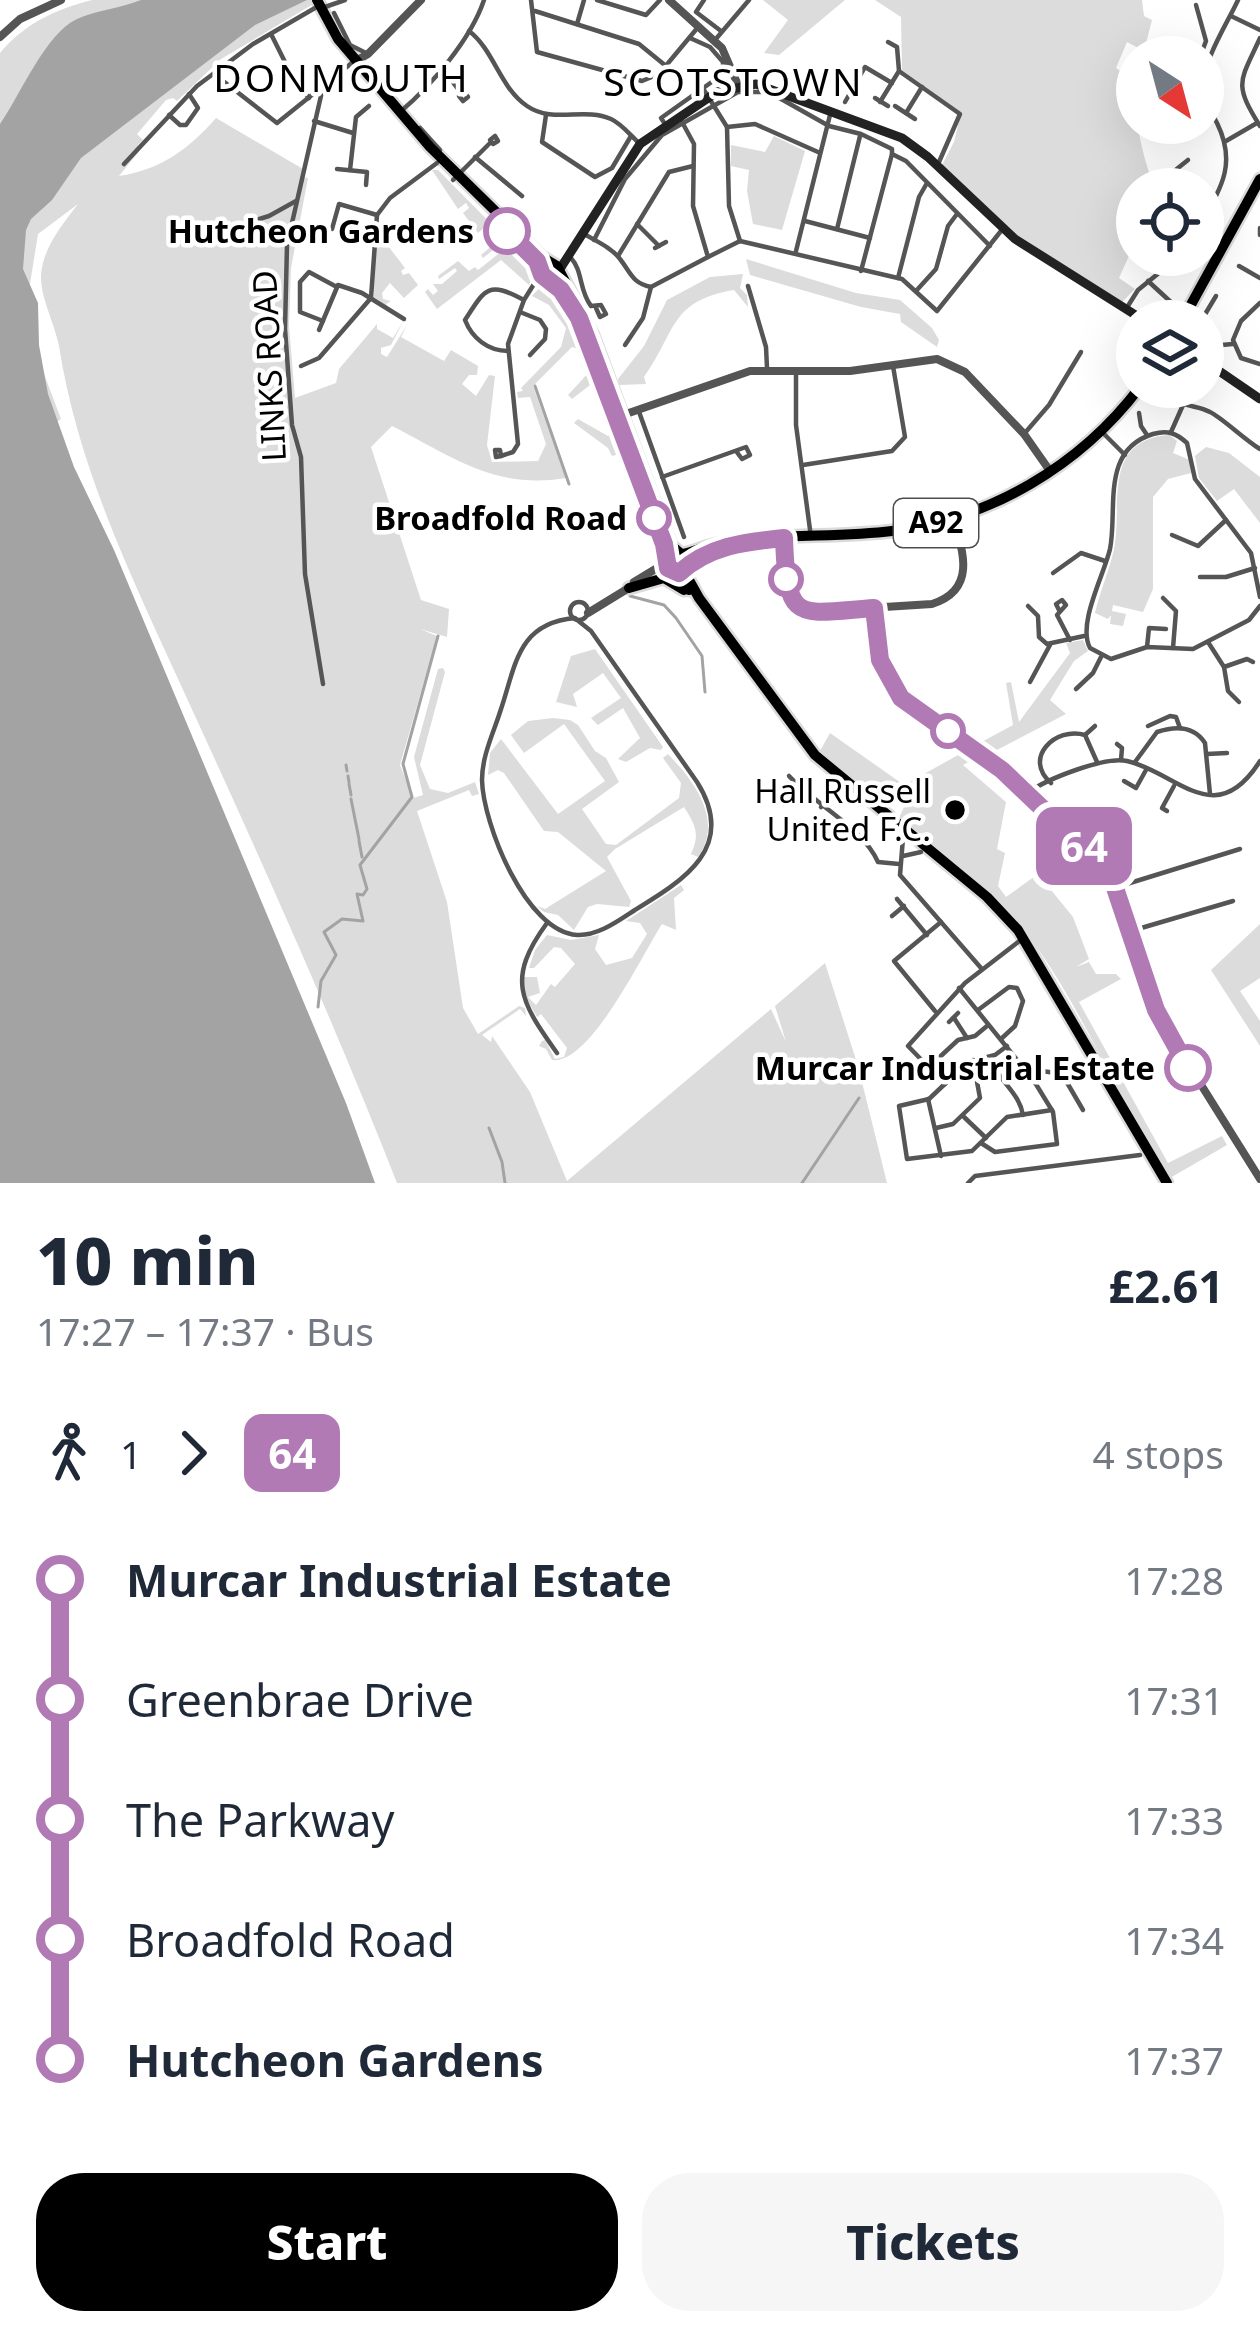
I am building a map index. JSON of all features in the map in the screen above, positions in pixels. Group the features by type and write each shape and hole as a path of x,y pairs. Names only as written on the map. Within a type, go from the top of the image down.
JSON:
{"main road":[{"path":"316,5 456,176 531,254 552,269 593,334 668,538 701,611"},
{"path":"359,59 437,163 544,254 596,356 678,563 699,598 815,755 987,897 1021,940 1163,1183"},
{"path":"552,269 589,237 636,140 709,98 762,84 894,134 937,165 1003,230 1116,303"},
{"path":"1192,300 1260,178"},
{"path":"1224,374 1260,399"},
{"name":"A92","path":"678,563 739,542 891,531 953,519 1010,496 1051,472 1121,408"},
{"path":"629,588 669,579 701,611 804,752 1021,940 1140,1155 1163,1183"}],"street":[{"path":"0,37 25,15 61,0"},
{"path":"124,164 188,94 214,74 316,5 345,0"},
{"path":"214,74 277,123 359,59 421,0"},
{"path":"401,111 442,68 484,0"},
{"path":"531,0 535,49 633,82 652,79 700,26"},
{"path":"577,24 584,0"},
{"path":"598,0 646,15 665,0 718,36"},
{"path":"704,0 698,17 718,36 740,88 769,93 828,125 892,149 861,271"},
{"path":"718,36 749,0"},
{"path":"1221,36 1238,0"},
{"path":"1196,5 1205,36"},
{"path":"532,10 639,44 666,66"},
{"path":"334,13 359,59"},
{"path":"1224,182 1225,141 1259,124 1240,85 1260,34 1231,16"},
{"path":"469,31 482,42 522,103 546,115 608,118 636,140 612,168 595,177 542,142"},
{"path":"271,34 309,98"},
{"path":"651,287 633,280 618,256 589,237 635,164 662,135 709,98 722,74 723,62 710,47 690,38"},
{"path":"888,42 897,47 899,71 884,103 915,119"},
{"path":"845,102 865,67 892,83"},
{"path":"442,68 461,93"},
{"path":"899,71 960,114 937,165"},
{"name":"LINKS ROAD","path":"323,87 287,245 285,340 292,425 301,457 305,574 323,684"},
{"path":"906,113 922,87"},
{"path":"169,115 180,125 186,124 198,108 188,94"},
{"path":"709,98 728,127 729,206 740,241"},
{"path":"1250,109 1260,103"},
{"path":"350,170 356,117 369,106"},
{"path":"795,254 831,111"},
{"path":"534,147 542,142 546,115"},
{"path":"314,121 353,133"},
{"path":"682,122 694,144 693,206 708,257"},
{"path":"728,127 755,124 820,153"},
{"path":"837,229 861,134"},
{"path":"456,176 491,142"},
{"path":"892,154 906,161 990,246"},
{"path":"475,157 522,196"},
{"path":"1178,168 1189,160"},
{"path":"301,366 319,358 371,298 377,214 390,198 437,163"},
{"path":"618,256 669,172 693,166"},
{"path":"337,169 367,172 365,185"},
{"path":"898,278 927,183"},
{"path":"219,220 224,230 269,216 296,201"},
{"path":"332,229 339,205 377,214"},
{"path":"916,291 936,269 948,226 957,214"},
{"path":"803,221 870,238"},
{"path":"638,224 660,246"},
{"path":"625,343 643,318 651,287 740,241 898,278 934,310 941,309 1003,230"},
{"path":"501,456 511,454 518,444 508,351 524,300 552,269 577,266 582,293 596,308"},
{"path":"1239,266 1260,278"},
{"path":"322,321 299,312 300,282 309,272 371,298 404,319"},
{"path":"1133,300 1156,276"},
{"path":"1148,281 1169,300"},
{"path":"508,351 482,343 462,319 501,283 524,300"},
{"path":"320,330 335,286"},
{"path":"748,286 766,347 767,368"},
{"path":"1214,300 1216,296"},
{"path":"1260,303 1241,321 1233,344 1241,358 1260,364"},
{"path":"520,312 545,326 544,339 530,355"},
{"path":"1224,345 1233,344"},
{"path":"1024,434 1049,405 1081,352"},
{"path":"623,415 767,368 850,371 931,359 952,362 1024,434 1051,472"},
{"path":"803,465 900,446 905,437 892,366"},
{"path":"796,370 796,425 811,537"},
{"path":"1171,432 1182,408"},
{"path":"1195,408 1214,413 1228,429 1260,449"},
{"path":"638,409 684,537"},
{"path":"1138,413 1148,435"},
{"path":"1101,431 1126,455"},
{"path":"1171,432 1187,444 1195,479 1249,549 1260,602 1249,620 1190,650 1147,647 1115,658 1101,657 1084,636 1111,544 1112,488 1126,455 1148,435 1171,432"},
{"path":"662,477 736,451"},
{"path":"784,538 787,590 797,607 813,613 935,603 956,590 966,566 953,519"},
{"path":"1176,538 1198,547 1226,520"},
{"path":"1055,568 1081,553 1106,561"},
{"path":"571,607 586,610 678,563"},
{"path":"571,607 575,618 591,632 700,787 710,813 710,837 703,856 687,876 608,926 578,935 547,923 511,871 486,804 483,767 523,644 533,633 575,618 678,563"},
{"path":"1199,577 1209,573 1229,577 1255,568"},
{"path":"1163,598 1172,602 1177,616 1173,647"},
{"path":"1028,606 1038,616 1039,637 1050,645"},
{"path":"560,620 571,607"},
{"path":"874,608 880,660 896,692 918,713 969,744 1026,789 1104,866 1117,887 1166,1030 1260,1179"},
{"path":"586,610 591,632"},
{"path":"1059,610 1070,640"},
{"path":"1147,647 1149,628 1166,629"},
{"path":"1030,682 1050,645 1084,636"},
{"path":"1208,642 1224,667 1222,681 1239,702"},
{"path":"1076,689 1101,657"},
{"path":"1224,667 1252,659"},
{"path":"1148,726 1170,716 1180,728 1200,735 1207,754 1210,794"},
{"path":"1085,735 1095,726"},
{"path":"1135,763 1151,735 1180,728"},
{"path":"1051,782 1037,762 1042,749 1073,732 1085,735"},
{"path":"1085,735 1097,762"},
{"path":"1060,737 1065,747"},
{"path":"1117,744 1122,748 1120,760"},
{"path":"1207,754 1227,753"},
{"path":"1026,789 1097,762 1120,760 1135,763 1174,786 1210,794 1237,787 1260,761"},
{"path":"1124,781 1136,788 1146,770"},
{"path":"790,776 795,788 869,843 880,863 898,864"},
{"path":"1167,811 1162,808 1174,786"},
{"path":"821,807 832,795"},
{"path":"903,838 900,875 982,970"},
{"path":"1117,887 1240,849"},
{"path":"903,856 921,852"},
{"path":"897,899 927,934"},
{"path":"1131,931 1233,901"},
{"path":"892,916 904,906"},
{"path":"935,1012 894,961 941,922"},
{"path":"547,923 525,959 520,984 530,1011 557,1053"},
{"path":"944,1084 908,1046 959,988 1021,940"},
{"path":"978,1010 1010,987 1017,988 1023,1001 1016,1025 1000,1039"},
{"path":"959,988 1031,1076 1052,1110 1058,1144 995,1152 963,1115"},
{"path":"954,1018 968,1038"},
{"path":"929,1067 958,1040 989,1025"},
{"path":"1007,1046 973,1060 928,1100 901,1105 898,1114 907,1159 972,1151 1005,1118 1052,1110"},
{"path":"992,1056 996,1070 1021,1099 1023,1114"},
{"path":"936,1128 951,1125 981,1097 973,1060"},
{"path":"1031,1076 1042,1071 1061,1073 1083,1109"},
{"path":"928,1100 941,1156"},
{"path":"968,1183 975,1176 1140,1155"}],"shaded area":[{"path":"92,0 320,0 221,59 177,101 166,100 137,134 143,140 138,145 141,149 119,176 173,156 216,118 303,169 302,177 308,178 291,268 289,326 295,398 336,383 339,369 377,324 377,329 393,338 404,320 391,345 381,348 381,354 387,357 407,325 401,337 444,361 451,350 478,366 477,375 469,375 462,384 476,396 489,375 495,376 487,445 492,462 538,461 546,444 530,397 518,398 517,392 561,347 566,328 549,305 532,296 544,283 581,337 585,336 637,479 628,480 619,454 612,456 574,423 578,419 608,436 612,433 594,382 572,399 568,395 590,371 582,350 572,347 533,386 566,478 496,475 392,426 371,447 421,600 449,609 447,637 420,629 437,636 400,765 413,798 423,795 414,757 438,669 443,668 420,765 430,789 448,793 475,782 479,794 472,796 469,790 417,811 447,902 463,1008 478,1034 519,1006 525,1008 526,1016 520,1009 482,1035 491,1042 492,1036 530,1092 567,1181 771,1009 786,1042 775,1006 825,963 858,1066 887,1183 397,1183 297,942 131,574 80,440 41,275 50,246 78,204 38,234 24,321 61,419 23,445 0,371 0,53 42,19"},
{"path":"141,0 307,0 255,25 81,158 52,200 31,219 23,269 38,303 48,394 74,467 114,550 346,1103 375,1183 0,1183 0,124 44,51 65,27 84,16"},
{"path":"763,0 845,0 779,55 764,53 788,20"},
{"path":"875,0 1142,0 1144,16 1152,20 1148,36 1116,36 1116,144 1142,144 1148,168 1116,168 1116,276 1135,289 1124,300 1011,231 942,165 961,113 902,70 901,17"},
{"path":"774,136 805,151 782,230 753,224 749,170 731,166 731,145 765,152"},
{"path":"432,170 438,170 532,265 536,270 529,285 501,260 437,309 425,292 428,289 433,295 438,291 433,284 442,284 457,271 438,276 458,261 469,271 478,270 502,251 498,246 483,258 494,244 484,228 478,233 463,213 469,208 466,203 458,209"},
{"path":"378,233 405,268 403,275 409,273 418,285 404,298 390,283 382,293 383,299 391,301 388,307 374,299"},
{"path":"746,259 856,293 900,300 932,328 939,340 937,347 901,322 900,314 750,275"},
{"path":"743,274 740,288 747,295 748,307 734,290 697,302 677,320 644,377 646,384 619,385 618,379 644,346 667,300 710,277"},
{"path":"1169,435 1177,441 1173,453 1190,460 1191,473 1168,479 1153,497 1153,589 1143,612 1113,605 1112,611 1126,614 1123,626 1110,624 1111,615 1108,619 1095,613 1114,549 1119,478 1133,449"},
{"path":"1206,447 1229,453 1260,477 1260,523 1234,489 1217,501 1199,478 1195,456"},
{"path":"1083,640 1088,651 1074,661 1050,700 1066,714 995,751 998,756 976,745 1013,725 1006,683 1011,682 1019,722 1070,653 1066,643"},
{"path":"595,649 661,750 650,748 626,762 618,759 640,738 623,708 598,725 591,718 621,698 603,673 573,694 577,707 556,702 571,656"},
{"path":"553,718 578,725 619,782 582,809 606,844 616,845 679,798 681,783 663,758 668,754 696,789 707,815 705,843 698,857 691,854 695,830 684,807 615,849 607,857 631,901 629,907 588,907 574,930 558,915 537,906 545,909 606,871 558,832 544,831 504,773 498,770 488,775 490,753 501,739 558,814 605,781 564,724 524,753 511,735 528,721"},
{"path":"830,733 904,785 969,749 977,757 963,765 1006,802 997,849 1005,853 998,886 1006,897 1038,874 1073,917 1089,959 1076,967 1089,962 1096,974 1116,974 1121,979 1079,1002 1168,1163 1222,1136 1227,1145 1170,1178 1035,945 987,888 899,818 904,807 893,793 875,800 820,751"},
{"path":"681,885 684,890 674,898 676,930 662,924 598,1027 567,1057 552,1060 539,1046 542,1041 555,1059 564,1057 567,1048 541,1014 537,1017 525,996 523,977 537,977 540,993 528,997 536,1005 551,984 555,987 575,964 561,948 554,947 529,968 535,950 547,935 571,940 599,935 595,949 606,965 632,958 647,934 640,923 626,921"},
{"path":"1260,924 1260,978 1240,991 1260,1021 1260,1046 1211,970"}],"waterway":[{"path":"535,386 569,484"},
{"path":"630,596 664,605 676,618 702,656 705,692"},
{"path":"318,1007 321,981 336,955 324,932 342,919 363,921 357,894 367,889 360,865 412,797 403,764 438,636"},
{"path":"346,765 347,771"},
{"path":"348,776 349,782"},
{"path":"349,784 351,795"},
{"path":"351,799 359,839"},
{"path":"359,841 362,857"},
{"path":"802,1183 859,1098"},
{"path":"489,1128 505,1183"}],"bus line":[{"name":"64","path":"507,231 537,261 542,275 561,290 579,318 669,557 668,568 679,573 687,563 714,550 739,542 784,538 787,590 797,607 813,613 874,608 880,660 901,698 1002,770 1110,873 1156,1010 1188,1068"}],"place":[{"name":"Hutcheon Gardens","path":"507,231"},
{"name":"Broadfold Road","path":"654,518"},
{"name":"Hall Russell United F.C.","path":"955,810"},
{"name":"Murcar Industrial Estate","path":"1188,1068"}],"district":[{"name":"DONMOUTH","path":"342,78"},
{"name":"SCOTSTOWN","path":"734,82"}]}
